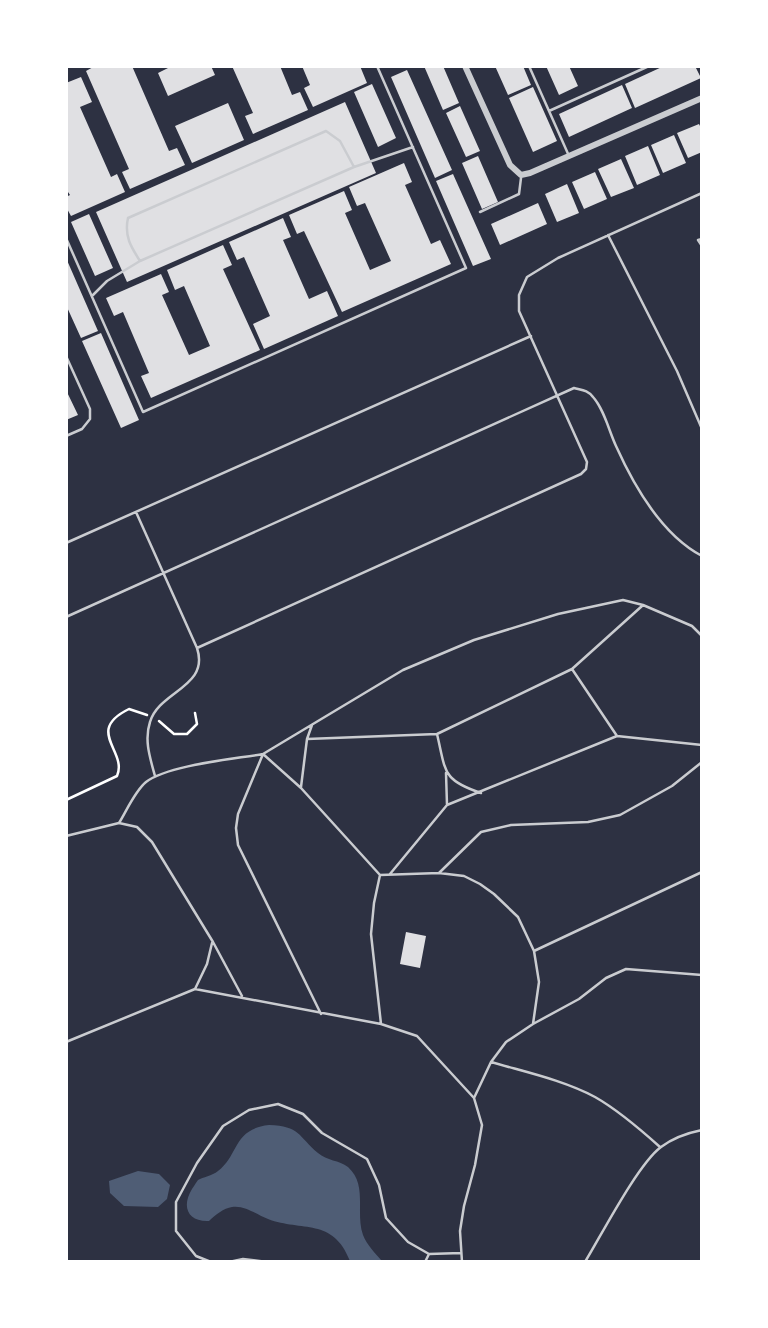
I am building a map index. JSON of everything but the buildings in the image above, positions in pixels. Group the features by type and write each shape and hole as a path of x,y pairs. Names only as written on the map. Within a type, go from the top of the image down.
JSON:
{"street":[{"path":"466,66 510,164 522,175 702,98"}],"lane":[{"path":"66,238 143,412 466,268 377,66"},
{"path":"529,66 569,156"},
{"path":"549,111 649,67"},
{"path":"140,261 125,230 128,218 239,169 326,131 340,141 354,167"},
{"path":"92,296 107,281 140,261 354,167 412,148"},
{"path":"480,212 519,194 522,175"},
{"path":"197,648 581,474 586,469 587,462 519,311 519,295 527,277 558,258 702,193"},
{"path":"608,235 671,359 702,429"},
{"path":"702,239 698,240 702,246"},
{"path":"66,543 531,336"},
{"path":"66,356 90,409 90,419 82,429 66,436"},
{"path":"66,617 574,388 588,391 596,399 640,492 666,527 692,551 702,556"},
{"path":"136,512 197,648 200,667 152,717 147,736 155,776"},
{"path":"119,823 144,783 155,776 263,754 403,670 474,640 558,614 623,600 643,605 692,626 702,636"},
{"path":"307,738 437,734 572,669 643,605"},
{"path":"572,669 617,736"},
{"path":"301,788 307,738 312,725"},
{"path":"437,734 446,771 446,805"},
{"path":"389,876 446,805 617,736 702,745"},
{"path":"263,754 301,788 380,875 439,873 464,876 494,894 518,917 534,951 538,982 533,1024"},
{"path":"263,754 238,814 238,845 321,1014"},
{"path":"439,873 481,832 511,825 588,821 620,815 672,786 702,762"},
{"path":"446,771 457,785 481,793"},
{"path":"66,836 119,823 137,827 152,842 213,942 242,996"},
{"path":"534,951 702,872"},
{"path":"380,875 371,934 381,1024"},
{"path":"195,989 207,964 213,942"},
{"path":"474,1098 491,1062 506,1042 579,999 606,978 626,969 702,975"},
{"path":"66,1042 195,989 381,1024 417,1036 474,1098 482,1125 460,1231 462,1262"},
{"path":"491,1062 555,1081 594,1097 624,1117 660,1147"},
{"path":"211,1262 196,1256 176,1231 176,1202 197,1163 223,1126 249,1110 278,1104 303,1114 321,1133 367,1158 379,1185 386,1218 408,1242 429,1254 461,1253"},
{"path":"585,1262 646,1164 660,1147 683,1135 702,1130"},
{"path":"425,1262 429,1254"},
{"path":"229,1262 243,1259 267,1262"}],"path":[{"path":"66,800 117,776 119,765 108,733 111,722 118,715 129,709 152,717 180,736 193,731 197,724 195,713"}],"water":[{"path":"269,1125 293,1130 322,1156 348,1167 354,1174 358,1182 363,1235 382,1261 350,1261 343,1247 326,1232 281,1223 242,1207 226,1209 209,1221 191,1216 187,1202 198,1180 216,1173 225,1165 249,1132"},
{"path":"138,1171 159,1174 170,1185 167,1199 158,1207 124,1206 110,1193 109,1181"}]}
